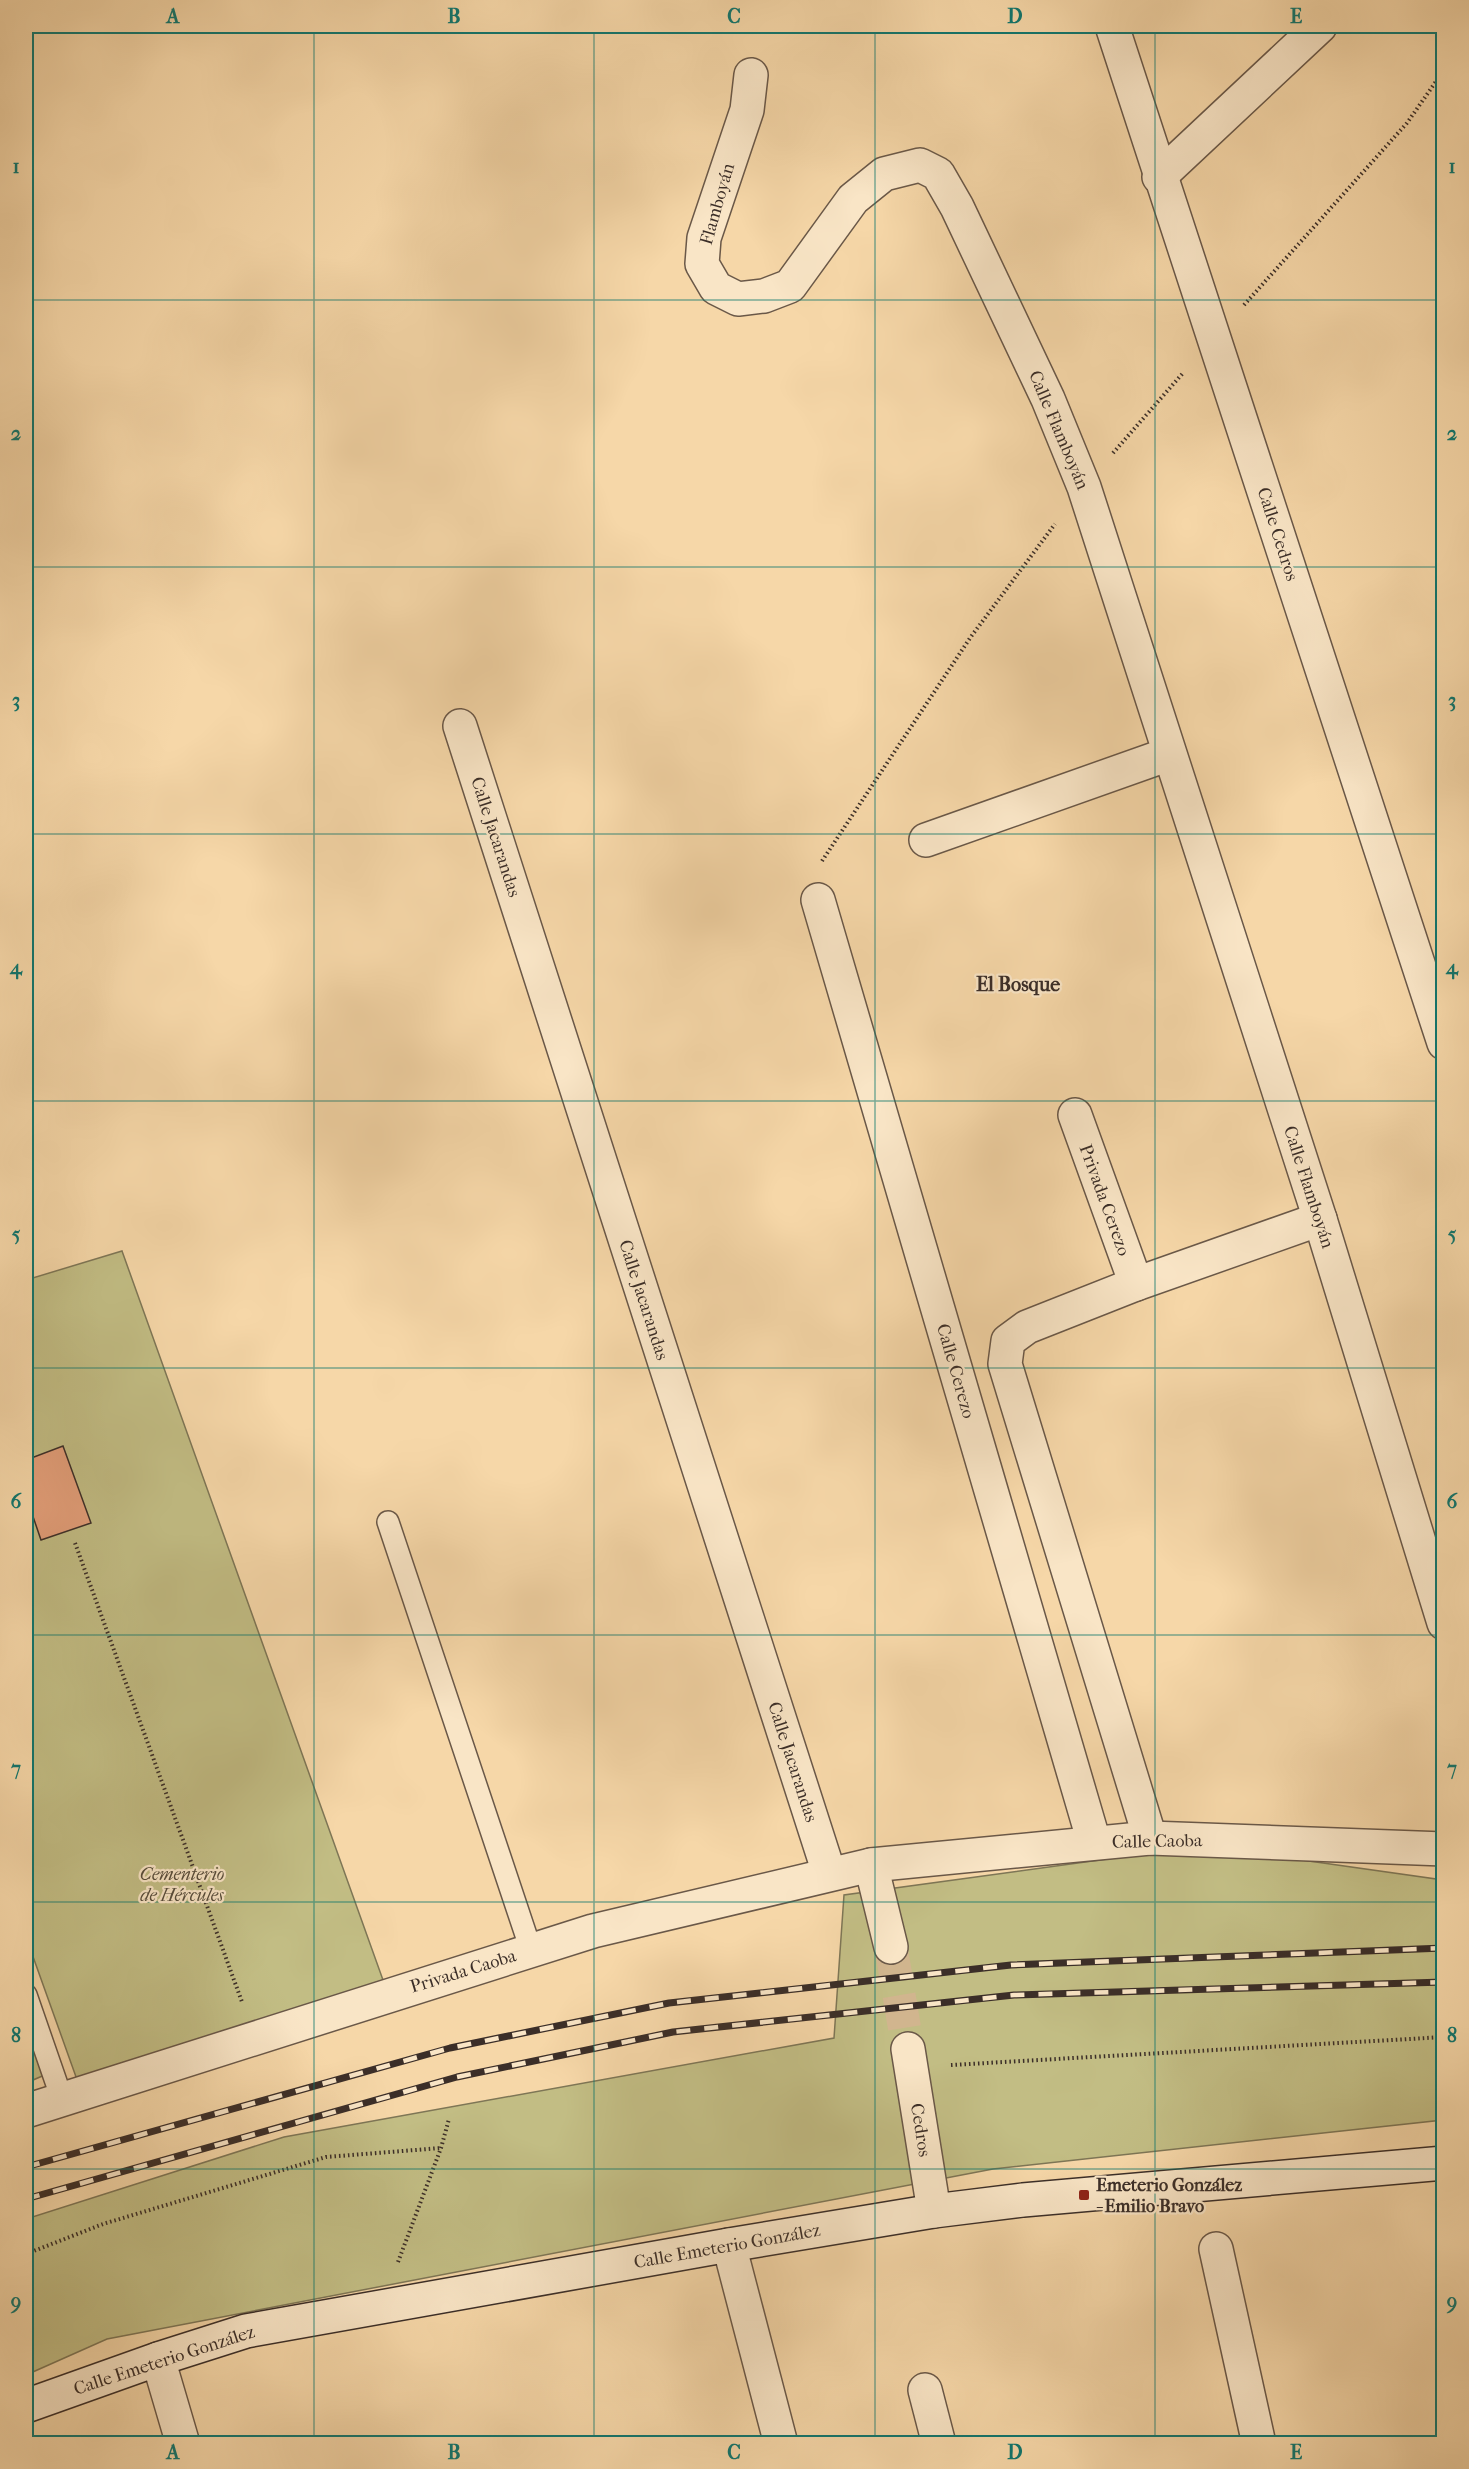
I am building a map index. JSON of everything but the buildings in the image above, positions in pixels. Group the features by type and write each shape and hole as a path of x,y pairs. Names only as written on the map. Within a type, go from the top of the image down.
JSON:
{"street":[{"name":"Calle Cedros","path":"1112,26 1159,177 1443,1043"},
{"path":"1159,177 1320,26"},
{"name":"Flamboyán","path":"751,75 747,110 704,238 702,264 716,288 738,299 764,296 790,286 853,199 884,174"},
{"name":"Calle Flamboyán","path":"884,174 920,165 938,174 957,207 1048,399 1084,486 1320,1219 1443,1623"},
{"name":"Calle Jacarandas","path":"460,726 829,1873"},
{"path":"926,840 1169,754"},
{"name":"Calle Cerezo","path":"818,900 1094,1842"},
{"name":"Privada Cerezo","path":"1075,1115 1136,1284"},
{"path":"1150,1838 1005,1364 1008,1341 1027,1327 1136,1284 1320,1219"},
{"name":"Calle Caoba","path":"871,1865 1150,1838 1443,1849"},
{"path":"871,1865 891,1947"},
{"name":"Privada Caoba","path":"26,2111 593,1931 829,1873 871,1865"},
{"name":"Cedros","path":"908,2049 934,2211"},
{"name":"Calle Emeterio González","path":"26,2406 158,2359 246,2331 729,2245 934,2211 1023,2200 1443,2163"},
{"path":"729,2245 781,2444"},
{"path":"1216,2249 1259,2444"},
{"path":"158,2359 183,2444"},
{"path":"925,2390 939,2444"}],"lane":[{"path":"388,1522 531,1950"},
{"path":"26,1995 62,2099"}],"path":[{"path":"75,1543 254,2037"},
{"path":"945,2065 1443,2037"},
{"path":"398,2263 441,2148 449,2119"},
{"path":"26,2254 103,2224 326,2157 441,2148"}],"green space":[{"name":"Cementerio de Hércules","path":"122,1251 383,1980 80,2088 26,1937 26,1280"},
{"path":"1202,1846 1443,1880 1443,2120 993,2169 107,2339 26,2375 26,2219 284,2137 834,2038 844,1895"},
{"path":"26,2016 47,2074 26,2083"}],"tunnel":[{"path":"891,1947 908,2049"}],"railway":[{"path":"26,2167 450,2048 669,2003 1011,1965 1444,1948"},
{"path":"26,2199 457,2077 673,2032 1014,1995 1444,1982"}],"place":[{"name":"Emeterio González - Emilio Bravo","path":"1084,2195"}],"district":[{"name":"El Bosque","path":"1018,984"}]}
